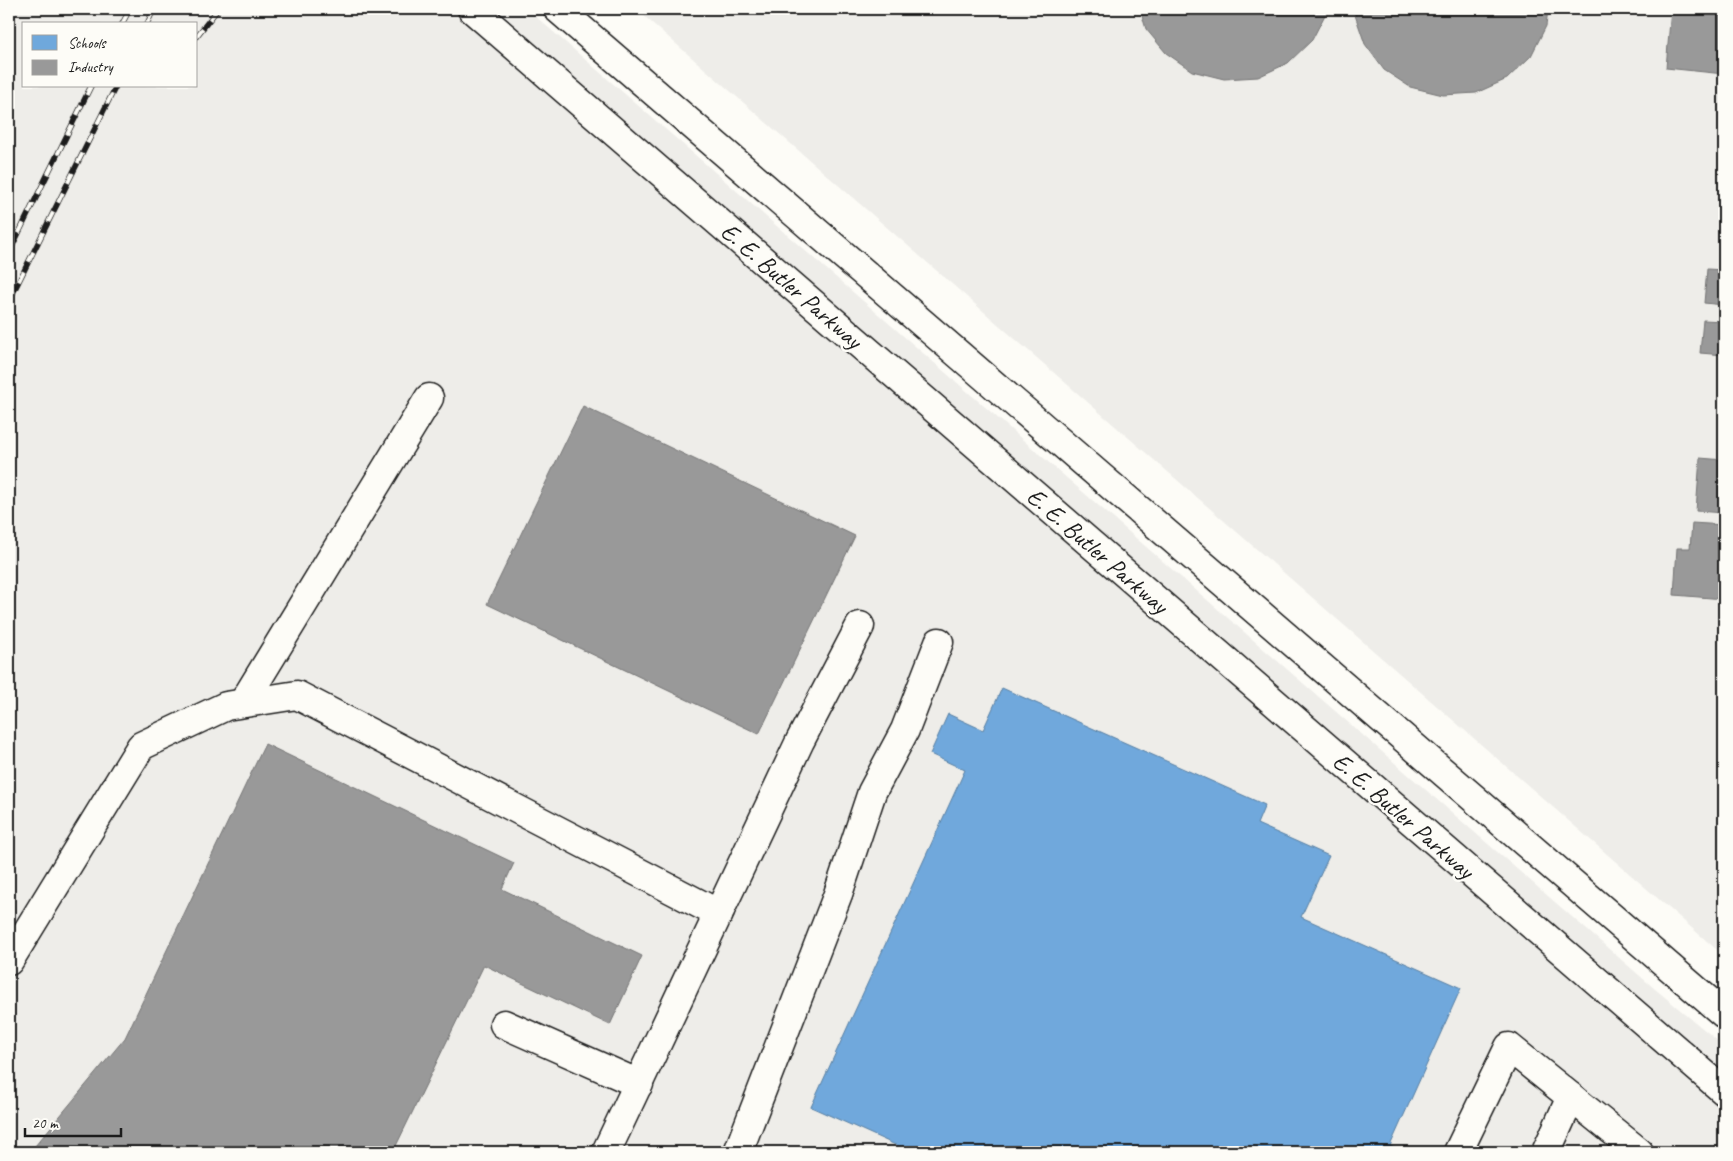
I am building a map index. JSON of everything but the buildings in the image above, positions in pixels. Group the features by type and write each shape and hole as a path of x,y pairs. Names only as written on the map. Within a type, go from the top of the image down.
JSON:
{"main road":[{"name":"E. E. Butler Parkway","path":"472,9 1724,1092"},
{"path":"558,9 1724,1014"},
{"path":"243,703 429,398"},
{"path":"606,1152 720,914 800,741 860,626"},
{"path":"738,1152 838,894 872,792 905,730 939,642"},
{"path":"9,961 140,746 226,706 297,695 720,914"},
{"path":"504,1024 639,1084"},
{"path":"1458,1152 1509,1047 1639,1152"},
{"path":"1546,1152 1571,1097"}],"shaded area":[{"path":"9,9 527,9 1655,989 1724,1046 1724,1152 9,1152"},
{"path":"636,9 1724,9 1724,956"}],"railway":[{"path":"123,22 130,9"},
{"path":"148,22 154,9"},
{"path":"198,34 218,9"},
{"path":"9,253 90,88"},
{"path":"9,301 115,88"}]}
